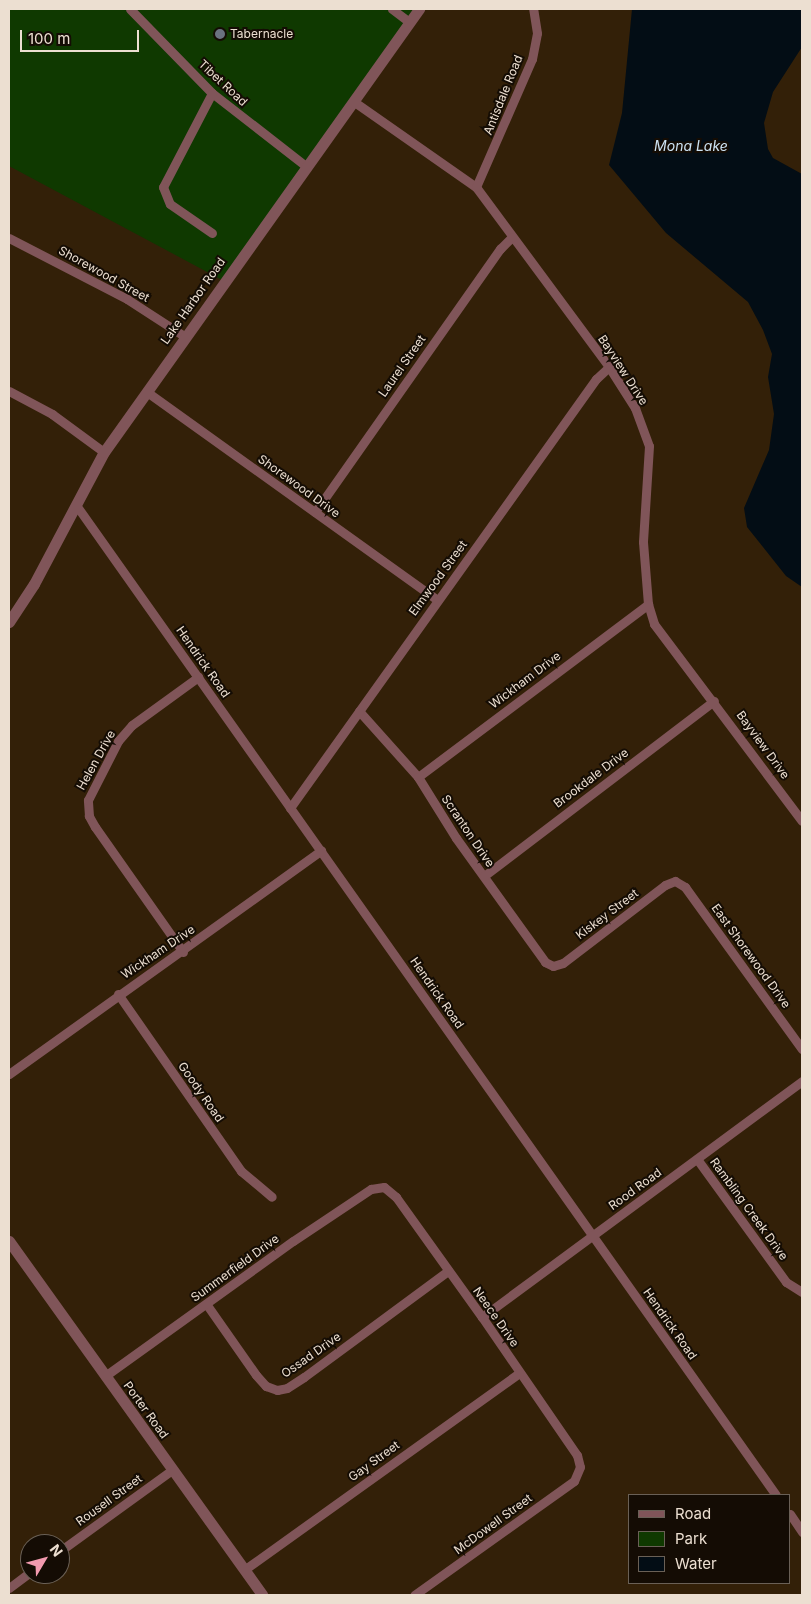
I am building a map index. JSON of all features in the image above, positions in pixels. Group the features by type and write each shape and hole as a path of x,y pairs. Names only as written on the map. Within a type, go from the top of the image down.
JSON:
{"street":[{"name":"Tibet Road","path":"130,9 212,93 307,167"},
{"path":"392,9 409,22"},
{"name":"Lake Harbor Road","path":"9,622 34,584 76,505 84,484 104,452 184,336 419,9"},
{"name":"Antisdale Road","path":"476,187 532,60 537,33 533,9"},
{"path":"212,93 163,187 170,204 212,233"},
{"name":"Bayview Drive","path":"353,101 476,187 609,367 635,408 648,446 643,542 648,604 654,624 666,645 714,700 802,821"},
{"name":"Laurel Street","path":"315,512 500,249 512,237"},
{"name":"Shorewood Street","path":"9,238 127,300 184,336"},
{"name":"Elmwood Street","path":"290,808 596,379 609,367"},
{"path":"9,390 52,414 104,452"},
{"name":"Shorewood Drive","path":"147,392 437,600"},
{"name":"Hendrick Road","path":"76,505 775,1494"},
{"name":"Wickham Drive","path":"418,777 648,604"},
{"name":"Helen Drive","path":"183,952 95,828 89,816 88,800 118,741 132,725 198,678"},
{"name":"Brookdale Drive","path":"484,876 714,700"},
{"name":"Scranton Drive","path":"359,711 418,777 484,876 545,962 553,966"},
{"name":"Wickham Drive","path":"9,1074 118,994 183,952 321,851"},
{"name":"Kiskey Street","path":"553,966 563,963 665,885 675,881"},
{"name":"East Shorewood Drive","path":"675,881 686,887 802,1049"},
{"name":"Goody Road","path":"118,994 241,1171 272,1197"},
{"name":"Rood Road","path":"482,1317 802,1081"},
{"name":"Rambling Creek Drive","path":"697,1159 786,1282 802,1292"},
{"name":"Neece Drive","path":"384,1187 396,1197 482,1317 519,1373 577,1454 580,1467"},
{"name":"Summerfield Drive","path":"105,1376 207,1305 308,1231 371,1189 384,1187"},
{"name":"Porter Road","path":"9,1241 262,1595"},
{"name":"Ossad Drive","path":"207,1305 256,1375 266,1386 277,1390 287,1388 304,1377 448,1271"},
{"name":"Gay Street","path":"244,1570 519,1373"},
{"name":"McDowell Street","path":"414,1595 574,1481 580,1467"},
{"name":"Rousell Street","path":"70,1543 172,1470"},
{"path":"791,1516 802,1532"},
{"path":"9,1588 20,1580"}],"green space":[{"path":"9,9 419,9 224,281 9,166"}],"water":[{"name":"Mona Lake","path":"632,9 802,9 802,47 773,92 764,123 768,149 773,158 802,174 802,587 786,576 747,527 744,508 769,450 774,414 768,377 772,354 763,330 748,302 666,233 609,165 622,113"}],"place":[{"name":"Tabernacle","path":"220,34"}]}
